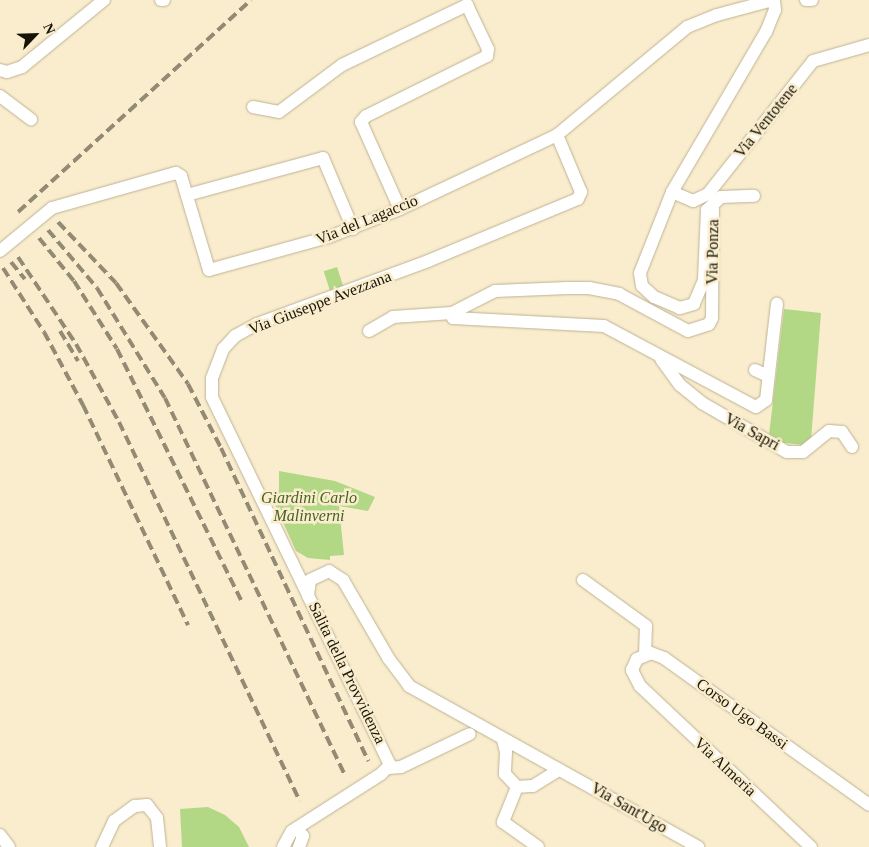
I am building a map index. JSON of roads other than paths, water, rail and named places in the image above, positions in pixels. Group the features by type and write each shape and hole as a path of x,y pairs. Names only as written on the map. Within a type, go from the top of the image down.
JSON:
{"street":[{"path":"0,70 7,72 22,67 104,0"},
{"name":"Via del Lagaccio","path":"0,251 32,223 60,205 176,173 182,176 209,270 353,229 557,136 687,27 717,15 773,0"},
{"name":"Via Ponza","path":"369,331 393,317 452,313 495,291 589,288 618,294 685,330 700,329 712,318 714,212 707,210 702,287 694,304 680,308 650,294 642,286 640,276 672,192 766,32 775,10 773,0"},
{"path":"806,0 812,0"},
{"path":"253,107 279,112 342,65 467,5 488,48 487,56 366,116 361,122 400,208"},
{"name":"Via Ventotene","path":"672,192 693,202 708,194 813,61 869,45"},
{"path":"0,96 31,118"},
{"name":"Via Giuseppe Avezzana","path":"308,595 212,397 212,378 223,349 236,336 257,324 428,261 578,200 581,192 557,136"},
{"path":"187,195 323,158 353,229"},
{"path":"707,210 721,198 754,196"},
{"path":"452,313 453,318 604,326 756,407 766,400 776,304"},
{"name":"Via Sapri","path":"659,356 680,384 702,403 787,452 803,452 828,431 842,432 852,447"},
{"path":"755,370 768,376"},
{"name":"Salita della Provvidenza","path":"389,768 389,758 364,714 308,595 308,586 312,577 327,572 339,576 389,659 409,686 503,740"},
{"path":"582,580 646,626 645,654"},
{"name":"Via Almeria","path":"645,654 632,666 632,674 640,686 811,847"},
{"name":"Corso Ugo Bassi","path":"645,654 664,658 869,805"},
{"path":"283,847 287,836 297,828 389,768 401,768 470,734"},
{"path":"503,740 506,752 505,774 517,787"},
{"name":"Via Sant'Ugo","path":"503,740 698,847"},
{"path":"517,787 534,786 559,770"},
{"path":"517,787 503,822 538,847"},
{"path":"102,847 114,821 135,806 147,805 157,818 160,847"},
{"path":"297,828 303,836 299,847"},
{"path":"0,835 9,847"}],"railway":[{"path":"18,212 251,0"},
{"path":"58,222 116,283 188,384 221,448 368,761"},
{"path":"48,230 97,288 165,398 344,774"},
{"path":"39,238 74,281 117,349 241,600"},
{"path":"18,257 76,344 119,422 300,801"},
{"path":"11,262 25,279"},
{"path":"3,268 44,332 83,405 188,625"},
{"path":"60,331 78,361"}],"park label":[{"name":"Giardini Carlo Malinverni","path":"309,507"}]}
